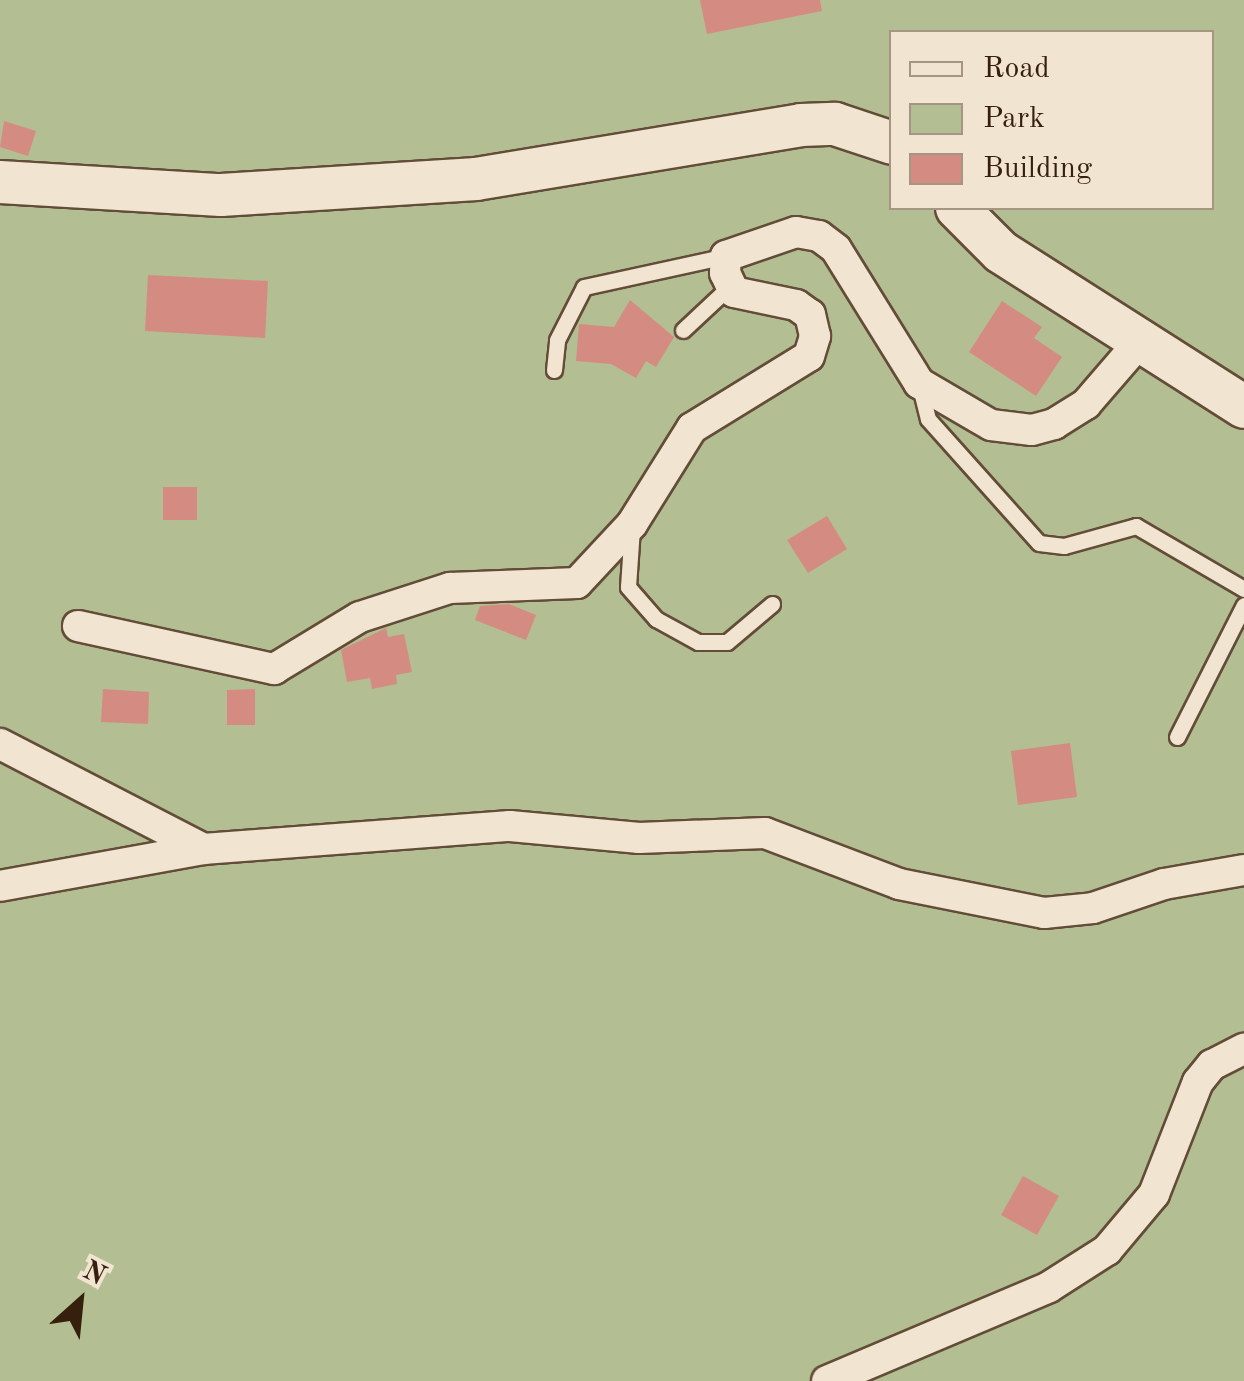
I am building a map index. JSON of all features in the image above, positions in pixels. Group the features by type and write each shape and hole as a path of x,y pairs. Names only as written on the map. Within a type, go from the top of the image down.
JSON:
{"main road":[{"path":"0,182 221,195 476,179 802,125 835,124 889,142"},
{"path":"959,210 1002,252 1142,338 1244,407"}],"street":[{"path":"78,626 274,669 360,617 450,588 577,583 632,524 692,428 813,348 810,314 803,308 728,288 726,256 796,232 828,241 919,384 991,425 1032,430 1086,404 1142,338"},
{"path":"0,744 203,850"},
{"path":"0,886 203,850 510,826 639,838 764,833 899,884 1044,913 1093,908 1164,884 1244,870"},
{"path":"827,1381 1049,1287 1107,1250 1154,1194 1198,1082 1212,1064 1244,1050"}],"lane":[{"path":"554,370 557,340 584,288 726,256"},
{"path":"683,330 728,288"},
{"path":"919,384 928,419 1038,543 1064,546 1136,526 1244,589"},
{"path":"632,524 628,586 656,619 712,646 727,642 772,604"},
{"path":"1177,736 1244,606"}],"green space":[{"path":"0,0 1244,0 1244,1381 0,1381"}],"building":[{"path":"700,0 820,0 822,11 707,34"},
{"path":"4,121 36,131 28,156 0,147"},
{"path":"148,275 268,281 265,338 145,331"},
{"path":"630,300 674,337 656,367 646,361 636,378 611,364 576,361 579,324 614,327"},
{"path":"1002,301 1042,327 1034,338 1062,357 1036,396 969,352"},
{"path":"163,487 197,487 197,520 163,520"},
{"path":"827,516 847,549 808,573 787,540"},
{"path":"509,604 536,615 526,640 475,620 480,606"},
{"path":"386,628 388,637 404,634 412,672 396,675 397,684 372,689 370,678 347,682 341,650"},
{"path":"103,689 149,692 148,724 101,722"},
{"path":"255,689 255,725 227,725 227,690"},
{"path":"1070,743 1077,797 1018,805 1011,751"},
{"path":"1023,1176 1059,1196 1037,1235 1001,1215"}]}
